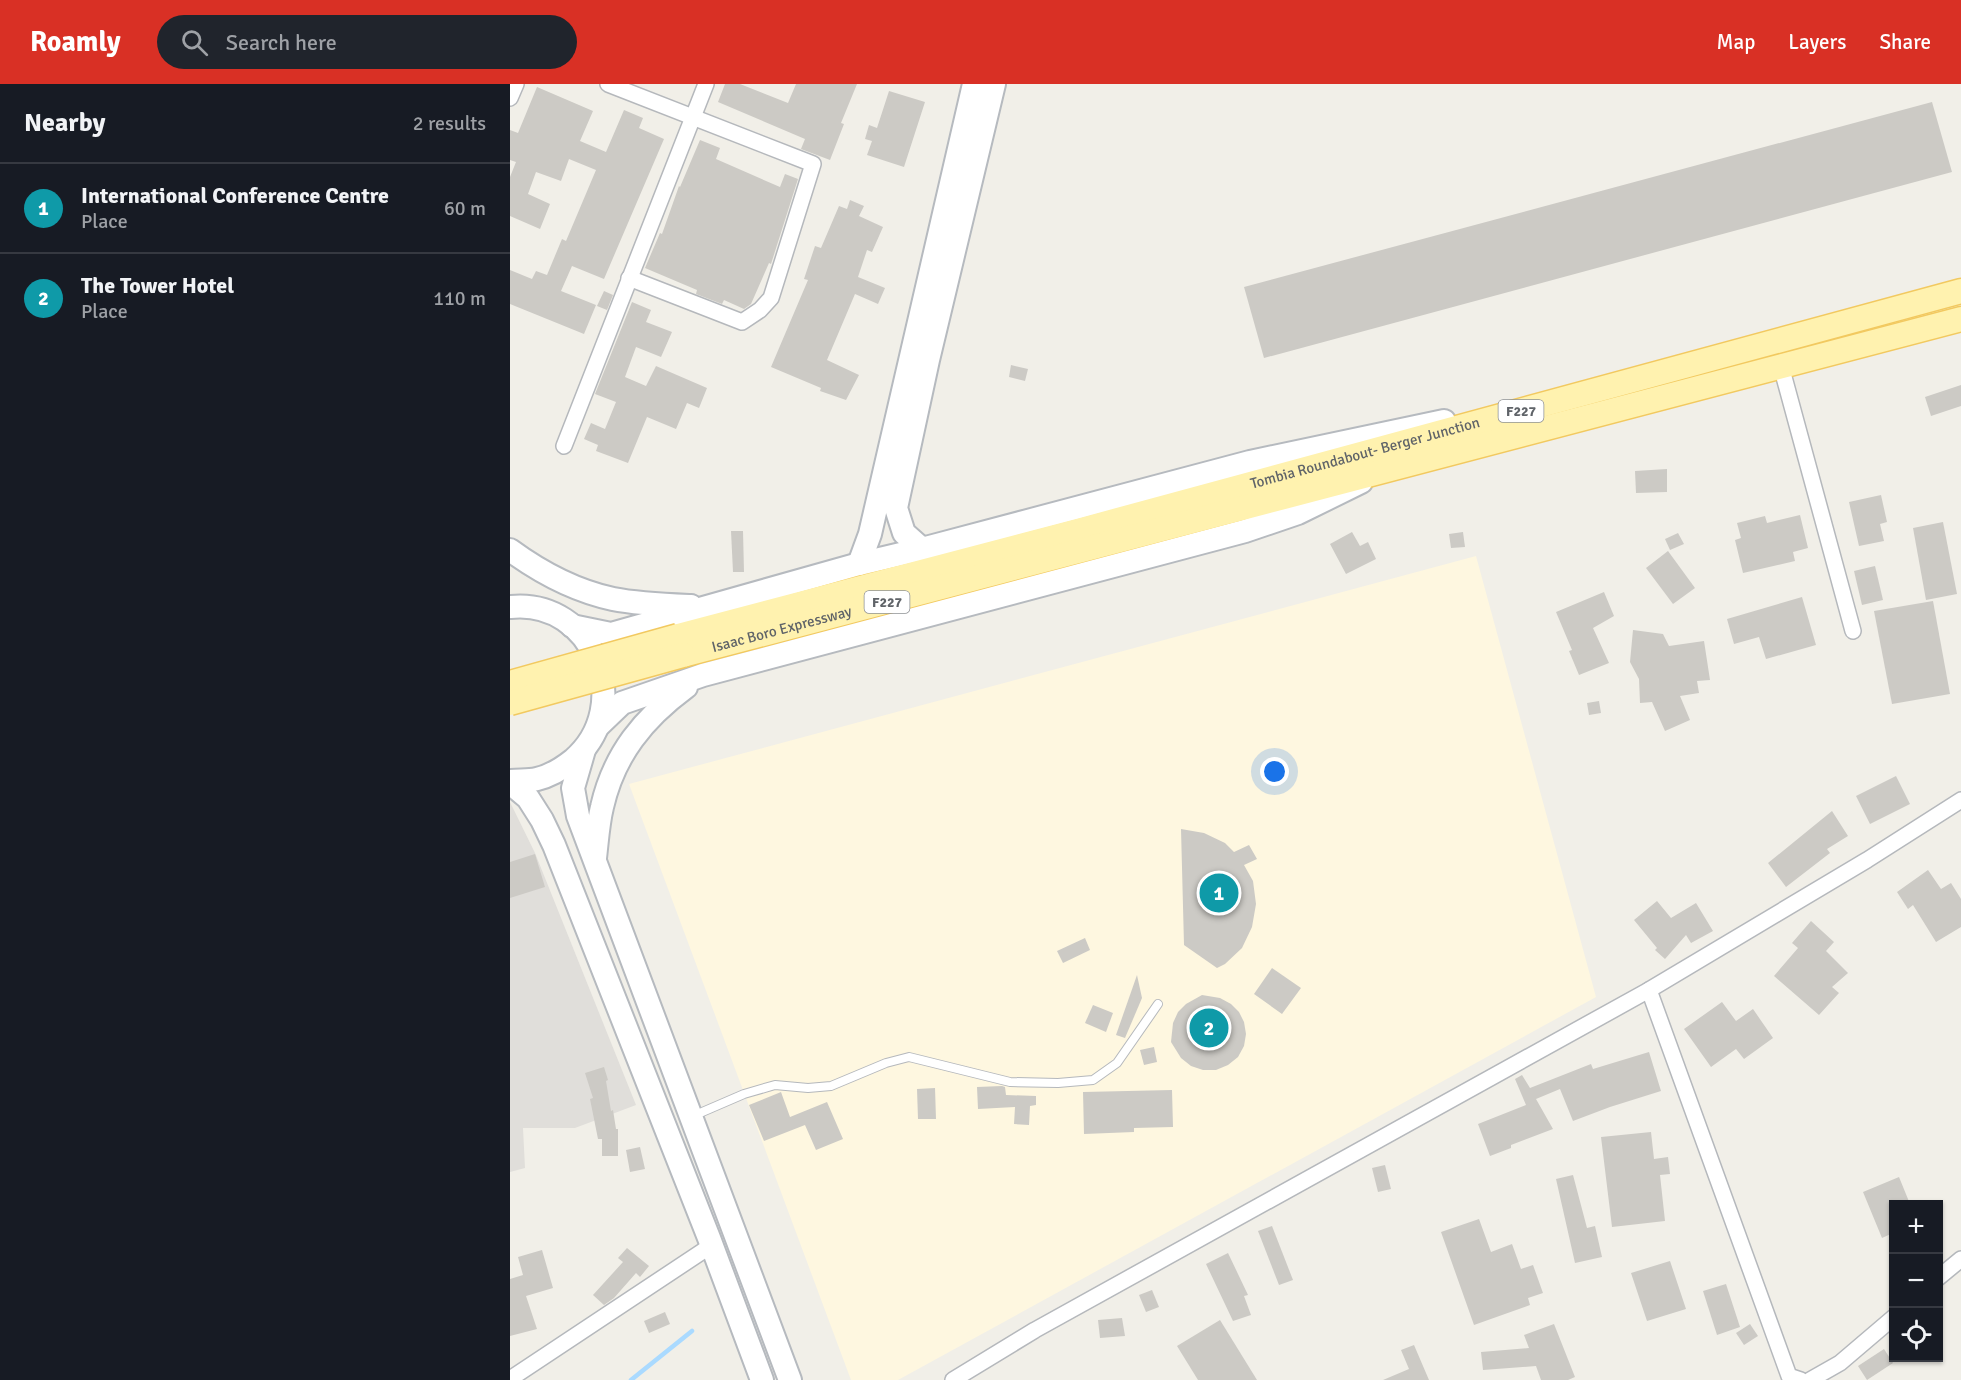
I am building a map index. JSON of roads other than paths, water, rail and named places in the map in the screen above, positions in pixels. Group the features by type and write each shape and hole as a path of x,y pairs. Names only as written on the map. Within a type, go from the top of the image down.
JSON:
{"main road":[{"path":"859,564 872,524 974,84"},
{"path":"922,549 904,533 896,508 928,360 994,84"},
{"name":"Tombia Roundabout- Berger Junction","path":"1086,539 1481,422 1961,291"},
{"name":"Tombia Roundabout- Berger Junction","path":"1086,539 1378,472 1961,319"},
{"path":"572,626 611,634 859,564 1250,462 1446,421 1481,422"},
{"path":"790,1380 578,816 573,788 584,750 598,726 622,703 703,675 1245,531 1307,509 1378,472"},
{"name":"Isaac Boro Expressway","path":"510,683 680,646 1086,539"},
{"path":"510,550 536,569 613,599 663,605 714,606"},
{"path":"514,603 549,612 572,626 591,647 602,672 604,700 598,726"},
{"name":"Isaac Boro Expressway","path":"510,703 680,646"},
{"path":"595,859 602,808 610,779 626,748 642,725 664,704 703,675"},
{"path":"510,782 538,779 563,768 584,750"},
{"path":"510,782 528,798 554,845 712,1245 762,1380"}],"street":[{"path":"510,98 516,84"},
{"path":"608,84 813,164 771,298 760,310 742,321 629,278"},
{"path":"564,446 706,84"},
{"path":"1781,366 1853,630"},
{"path":"953,1380 1046,1325 1649,990 1867,860 1961,800"},
{"path":"1649,990 1789,1376 1801,1380"},
{"path":"510,1378 712,1245"},
{"path":"1943,1274 1961,1259"},
{"path":"1810,1380 1840,1363 1889,1320"}],"lane":[{"path":"692,1117 744,1094 775,1085 808,1088 831,1086 886,1063 909,1057 1010,1082 1058,1083 1093,1080 1117,1063 1158,1004"}],"waterway":[{"path":"631,1380 692,1331"}],"place":[{"name":"International Conference Centre","path":"1219,893"},
{"name":"The Tower Hotel","path":"1209,1028"}]}
